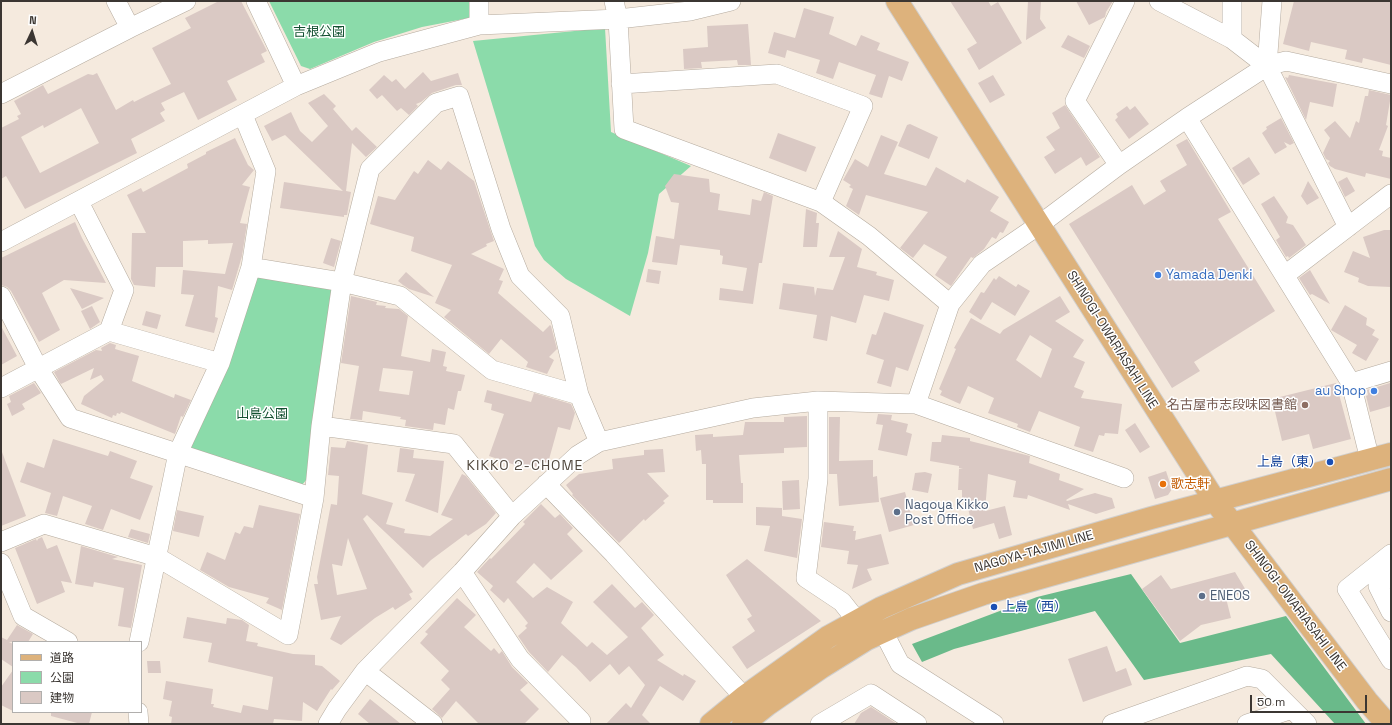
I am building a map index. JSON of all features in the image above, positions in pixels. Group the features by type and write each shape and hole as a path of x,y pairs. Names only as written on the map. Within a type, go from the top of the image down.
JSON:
{"main road":[{"name":"SHINOGI-OWARIASAHI LINE","path":"897,1 1215,501 1367,701 1387,724"},
{"name":"NAGOYA-TAJIMI LINE","path":"711,724 744,697 828,637 881,608 958,574 1151,518 1391,454"},
{"name":"NAGOYA-TAJIMI LINE","path":"743,724 766,705 822,667 883,631 911,619 983,594 1391,479"}],"street":[{"path":"116,1 130,28"},
{"path":"1,94 186,1"},
{"path":"256,1 296,86"},
{"path":"478,24 479,1"},
{"path":"1,242 296,86 379,52 478,24 616,10 690,11 731,1"},
{"path":"1119,165 1075,101 1125,1"},
{"path":"1159,1 1232,39 1267,66 1348,227"},
{"path":"1232,1 1232,39"},
{"path":"1267,66 1272,1"},
{"path":"616,10 624,129 821,202 869,236 950,304"},
{"path":"916,404 950,304 982,264 1039,225 1119,165 1188,118 1267,66 1286,61 1391,84"},
{"path":"621,84 777,74 863,106 821,202"},
{"path":"1,542 44,524 157,557 288,635 314,498 321,426 342,282 370,169 436,103 459,96 501,229 520,276 560,316 579,395 599,442"},
{"path":"139,641 178,453 220,363 251,267 266,171 243,115"},
{"path":"1188,118 1351,383 1370,460"},
{"path":"1285,275 1391,194"},
{"path":"1,388 109,331 124,290 79,202"},
{"path":"251,267 342,282 400,296 492,370 579,395"},
{"path":"1,296 38,368 70,418 314,498"},
{"path":"109,331 220,363"},
{"path":"1351,383 1391,372"},
{"path":"818,401 818,479 806,578 842,602 857,621"},
{"path":"328,724 337,709 365,671 462,572 512,516 578,455 599,442 753,408 818,401 916,404 1124,478"},
{"path":"321,426 454,444 512,516"},
{"path":"546,484 619,560 744,697"},
{"path":"1391,554 1347,589 1391,660"},
{"path":"1,563 23,616 66,641"},
{"path":"462,572 520,659 582,721 579,724"},
{"path":"1391,575 1378,586 1391,612"},
{"path":"1391,581 1382,588 1391,599"},
{"path":"883,631 900,664 994,724"},
{"path":"365,671 433,724"},
{"path":"1112,724 1247,676 1262,679 1307,724"},
{"path":"820,724 871,694 917,724"},
{"path":"1252,722 1292,709"},
{"path":"138,713 139,724"}],"green space":[{"name":"吉根公園","path":"269,1 475,1 475,12 469,18 422,27 374,42 310,69 301,66"},
{"path":"605,28 611,132 691,166 659,194 648,253 630,316 566,279 544,260 535,246 473,41"},
{"name":"山島公園","path":"251,276 330,287 334,293 307,479 302,485 188,447"},
{"path":"1131,574 1180,643 1286,616 1366,724 1335,724 1271,654 1144,680 1095,611 954,649 922,662 912,644 1037,597"}],"building":[{"path":"219,1 241,1 267,51 261,54 265,62 227,81 237,100 198,120 184,92 161,103 165,110 160,113 165,121 131,139 137,153 25,209 6,176 1,179 1,128 19,119 17,116 21,114 14,101 43,85 48,94 88,74 93,75 97,73 116,110 133,100 134,102 171,84 152,48 191,28 185,18","holes":["81,108 99,143 40,173 21,137 43,125 44,128"]},
{"path":"950,1 988,1 991,6 998,2 1022,43 979,70 967,49 977,43"},
{"path":"1028,1 1041,1 1040,19 1046,28 1026,40"},
{"path":"1076,1 1113,1 1106,12 1105,17 1089,25"},
{"path":"1294,1 1391,1 1391,65 1363,58 1362,63 1345,59 1347,50 1311,42 1309,51 1283,44"},
{"path":"804,8 834,17 829,34 856,46 861,35 880,43 877,50 909,62 902,81 889,76 882,98 869,94 876,75 839,62 833,79 816,73 820,60 787,50 785,58 768,53 774,32 795,38"},
{"path":"748,24 751,65 738,65 737,60 701,62 702,68 684,69 683,49 708,47 707,26"},
{"path":"1068,35 1090,46 1084,58 1061,47"},
{"path":"423,72 431,81 458,73 462,85 456,85 432,93 416,104 418,106 409,115 401,108 397,111 382,95 377,99 369,90 384,75 392,82 396,79 405,89"},
{"path":"993,75 1005,95 990,103 978,83"},
{"path":"1289,75 1337,84 1333,107 1310,102 1306,120 1285,77 1288,78"},
{"path":"1369,90 1391,95 1386,125 1388,126 1379,150 1383,151 1382,156 1391,158 1391,179 1366,173 1365,177 1335,169 1330,166 1328,163 1330,161 1326,159 1323,153 1330,138 1324,130 1335,121 1350,138 1356,121 1359,123 1365,96 1368,96"},
{"path":"324,94 336,106 333,109 352,131 356,127 377,147 366,157 352,143 346,191 351,192 347,215 344,215 344,217 280,208 284,182 343,191 285,135 272,141 264,126 291,112 300,131 312,142 328,126 308,103"},
{"path":"1065,105 1100,157 1086,166 1081,157 1055,174 1044,157 1055,150 1046,137 1060,128 1052,113"},
{"path":"1127,106 1130,110 1135,106 1149,124 1129,139 1115,120 1118,117 1116,114"},
{"path":"1281,118 1294,143 1290,145 1284,142 1287,147 1275,154 1262,133 1267,129 1266,127"},
{"path":"910,124 938,137 929,159 898,146 907,125"},
{"path":"778,133 816,147 806,172 769,158"},
{"path":"881,135 898,142 884,174 926,186 936,167 965,183 967,179 999,197 990,211 1009,222 1003,233 1000,232 996,239 992,237 984,249 973,258 971,257 951,286 935,275 947,257 924,244 913,258 900,248 928,212 866,195 859,215 846,206 853,189 849,187 851,185 843,180 855,159 868,167"},
{"path":"235,138 248,165 254,170 242,185 250,187 240,223 247,224 242,256 232,290 218,286 215,317 218,318 214,333 185,326 194,295 181,294 183,270 225,274 233,243 208,244 208,240 183,241 183,267 156,267 155,287 134,285 131,279 132,233 146,233 127,195 141,188 143,192 188,168 187,164 206,154 206,152"},
{"path":"1187,139 1231,212 1218,219 1275,311 1194,362 1200,371 1172,388 1069,224 1132,185 1144,205 1166,191 1160,181 1187,165 1176,145"},
{"path":"1249,157 1260,174 1243,185 1232,168"},
{"path":"428,160 441,170 448,161 474,181 494,241 486,244 487,246 471,254 504,269 499,280 503,281 498,293 543,332 550,325 551,326 557,349 549,357 554,360 547,374 526,367 528,362 501,339 489,354 444,317 451,310 435,303 452,265 411,251 414,237 370,224 378,196 395,200 414,171 418,174"},
{"path":"674,174 709,179 710,192 720,194 718,210 750,215 752,199 761,201 764,192 773,196 762,263 759,263 753,304 719,300 720,288 743,291 747,268 722,264 723,256 720,255 720,250 680,245 677,265 652,262 656,236 674,239 679,203 671,202 665,186"},
{"path":"1347,177 1355,191 1345,197 1338,182"},
{"path":"1308,181 1319,198 1307,205 1301,196"},
{"path":"1274,196 1288,217 1286,223 1293,225 1306,245 1289,258 1288,256 1286,257 1276,240 1280,237 1261,204"},
{"path":"806,209 817,213 816,223 819,223 817,247 803,247"},
{"path":"75,222 106,283 64,280 42,293 60,330 39,342 11,291 7,287 1,285 1,258"},
{"path":"1384,230 1391,230 1391,287 1368,286 1358,282 1359,278 1344,272 1353,251 1370,258 1363,237"},
{"path":"838,231 862,249 857,267 877,272 876,275 894,280 889,301 864,295 856,323 831,316 827,341 813,338 817,315 779,309 783,283 814,287 815,296 817,288 833,290 845,257 829,257"},
{"path":"331,238 341,241 334,267 323,263"},
{"path":"648,269 661,271 659,284 646,282"},
{"path":"1310,270 1330,304 1312,294 1310,295 1299,278"},
{"path":"406,272 434,297 409,289 398,281"},
{"path":"999,276 1016,287 1018,284 1030,291 1015,316 992,302 981,320 969,312 981,292 984,293 994,278 996,280"},
{"path":"70,288 104,298 82,309"},
{"path":"351,296 377,302 376,305 386,306 385,308 399,309 408,316 401,356 430,362 432,349 446,352 443,366 447,367 446,371 465,375 461,391 458,391 454,410 448,408 445,425 434,423 433,430 405,426 406,420 400,419 401,417 363,411 362,420 350,419 359,366 341,363","holes":["383,368 413,371 409,395 379,391"]},
{"path":"1060,296 1070,312 1055,321 1084,340 1073,357 1085,362 1074,387 1084,391 1081,398 1122,404 1118,434 1105,433 1104,436 1099,435 1093,452 1074,446 1080,427 1039,411 1030,432 1017,427 1018,424 988,413 994,398 968,386 960,404 940,395 942,391 939,389 956,349 954,348 971,318 1000,334 1003,330","holes":["1030,335 1052,349 1041,378 1016,360"]},
{"path":"1345,305 1367,318 1366,325 1375,330 1372,335 1379,339 1366,361 1352,353 1357,345 1331,330"},
{"path":"92,306 100,322 90,329 81,311"},
{"path":"146,311 161,315 157,329 142,325"},
{"path":"884,312 924,325 908,371 896,367 891,387 877,383 884,360 866,354 872,334 876,335"},
{"path":"1,326 17,356 1,365"},
{"path":"110,343 116,345 115,349 139,356 132,381 174,398 175,394 191,400 183,417 181,416 175,434 121,412 120,414 117,413 116,416 113,415 112,418 81,404 84,396 104,380 101,375 90,380 94,368 61,384 60,383 54,372 96,350 102,351 101,348"},
{"path":"34,383 41,393 22,404 25,409 12,416 7,404 11,402 9,396"},
{"path":"1336,383 1351,439 1313,449 1309,434 1282,441 1272,399"},
{"path":"1390,383 1391,406 1370,412 1366,396 1368,395 1367,390"},
{"path":"487,390 531,402 534,393 571,404 575,413 570,430 558,427 548,463 541,461 539,467 515,463 515,465 489,456 504,414 491,410 492,404 484,402"},
{"path":"878,414 892,415 891,420 908,424 906,432 912,434 907,456 878,450 883,425 876,424"},
{"path":"807,416 807,447 784,448 784,453 739,455 741,483 743,483 743,503 713,503 713,500 706,500 706,464 702,464 701,450 696,451 695,435 713,434 713,437 743,435 745,422 784,422 784,417"},
{"path":"829,417 840,417 839,461 873,460 873,477 877,476 879,502 839,506 837,474 829,474"},
{"path":"1135,423 1150,447 1140,453 1125,430"},
{"path":"942,435 970,438 970,441 1030,456 1029,463 1060,474 1059,480 1084,489 1066,500 1067,501 1095,493 1112,498 1115,508 1096,514 1068,504 1070,510 1028,495 1027,499 1013,497 1016,481 988,474 985,511 1005,506 1012,535 999,539 994,523 973,529 966,500 962,500 962,490 958,490 959,469 963,469 959,468 959,466 930,461 932,442 941,442"},
{"path":"53,439 108,456 110,451 137,461 130,478 153,486 140,520 111,509 103,530 85,524 92,506 63,496 57,516 45,513 51,493 20,482 27,462 44,468"},
{"path":"347,441 368,445 362,494 393,503 386,524 405,529 404,533 430,536 453,519 441,515 462,474 466,476 496,513 486,524 468,536 466,534 431,560 423,568 367,515 363,519 413,592 409,594 412,599 395,610 393,607 375,618 341,645 330,639 341,616 321,620 314,584 318,584 317,577 331,504 337,505 339,476 328,475 331,447 345,448","holes":["348,538 367,589 337,595 332,564 342,566"]},
{"path":"400,448 414,450 413,458 444,461 438,513 405,501 415,474 397,472"},
{"path":"663,449 665,472 647,473 669,496 663,501 665,503 645,521 644,519 619,543 572,495 573,494 566,485 579,474 613,469 612,459 644,455 644,450"},
{"path":"2,452 26,516 1,526 1,453"},
{"path":"1166,471 1172,489 1168,495 1155,499 1148,477"},
{"path":"925,472 932,474 928,493 912,490 915,473"},
{"path":"799,480 800,509 783,510 782,481"},
{"path":"905,492 914,525 889,532 880,498"},
{"path":"541,504 555,518 560,514 573,528 567,534 583,551 551,580 534,563 516,582 533,598 547,587 573,602 561,623 587,647 592,642 607,655 628,637 593,602 612,584 635,608 642,602 654,615 641,628 664,655 657,660 683,676 684,674 696,681 683,701 660,686 642,715 651,724 606,724 626,703 631,708 645,685 629,666 619,675 610,664 590,682 562,655 548,672 529,652 518,636 527,628 525,626 528,623 508,598 504,603 490,590 493,586 477,572 525,524 523,522"},
{"path":"259,505 300,514 282,610 266,603 269,598 229,587 200,570 207,552 225,560 235,532 240,534 244,526 253,528"},
{"path":"756,507 782,508 782,516 802,519 797,558 764,551 770,526 756,525"},
{"path":"177,510 204,516 199,537 173,531"},
{"path":"824,522 854,526 853,531 856,531 855,540 881,534 889,564 867,569 872,580 852,589 858,565 847,564 849,551 821,547"},
{"path":"131,529 150,534 148,543 128,537"},
{"path":"42,537 47,549 57,545 72,583 61,581 65,592 37,604 15,548 36,539 37,541"},
{"path":"81,546 118,557 112,559 142,565 131,628 118,626 124,588 94,582 93,587 75,584"},
{"path":"747,559 821,621 747,669 732,647 755,631 747,619 752,616 726,575"},
{"path":"1235,572 1247,592 1226,598 1231,618 1201,625 1180,641 1142,589 1161,575 1171,589"},
{"path":"457,598 476,615 464,627 491,651 494,648 499,654 502,651 512,667 528,683 520,690 539,709 524,724 479,724 456,701 442,718 432,709 450,689 441,680 449,671 420,643 428,634 425,632"},
{"path":"187,617 226,624 227,618 242,620 249,625 246,641 258,643 257,646 293,654 315,655 315,665 322,666 340,681 332,690 331,689 317,711 303,702 302,721 274,719 273,724 171,724 172,717 169,716 172,701 163,699 166,681 213,689 211,704 214,704 213,707 241,713 243,705 268,710 273,677 208,662 212,643 183,638"},
{"path":"17,625 33,634 29,641 9,642 12,644 12,666 1,659 1,637 7,640"},
{"path":"1107,646 1116,672 1126,668 1132,685 1083,702 1068,659"},
{"path":"147,661 160,661 161,673 148,673"},
{"path":"12,671 12,710 1,705 1,687"},
{"path":"370,699 401,724 370,724 358,714"},
{"path":"871,707 897,724 854,724 861,713"},
{"path":"51,713 92,713 89,724 81,724 51,716"}],"place":[{"name":"Yamada Denki","path":"1158,275"},
{"name":"au Shop","path":"1374,391"},
{"name":"名古屋市志段味図書館","path":"1305,405"},
{"name":"上島（東）","path":"1330,462"},
{"name":"歌志軒","path":"1163,484"},
{"name":"Nagoya Kikko Post Office","path":"897,512"},
{"name":"ENEOS","path":"1202,596"},
{"name":"上島（西）","path":"994,607"}],"district":[{"name":"KIKKO 2-CHOME","path":"525,466"}]}
